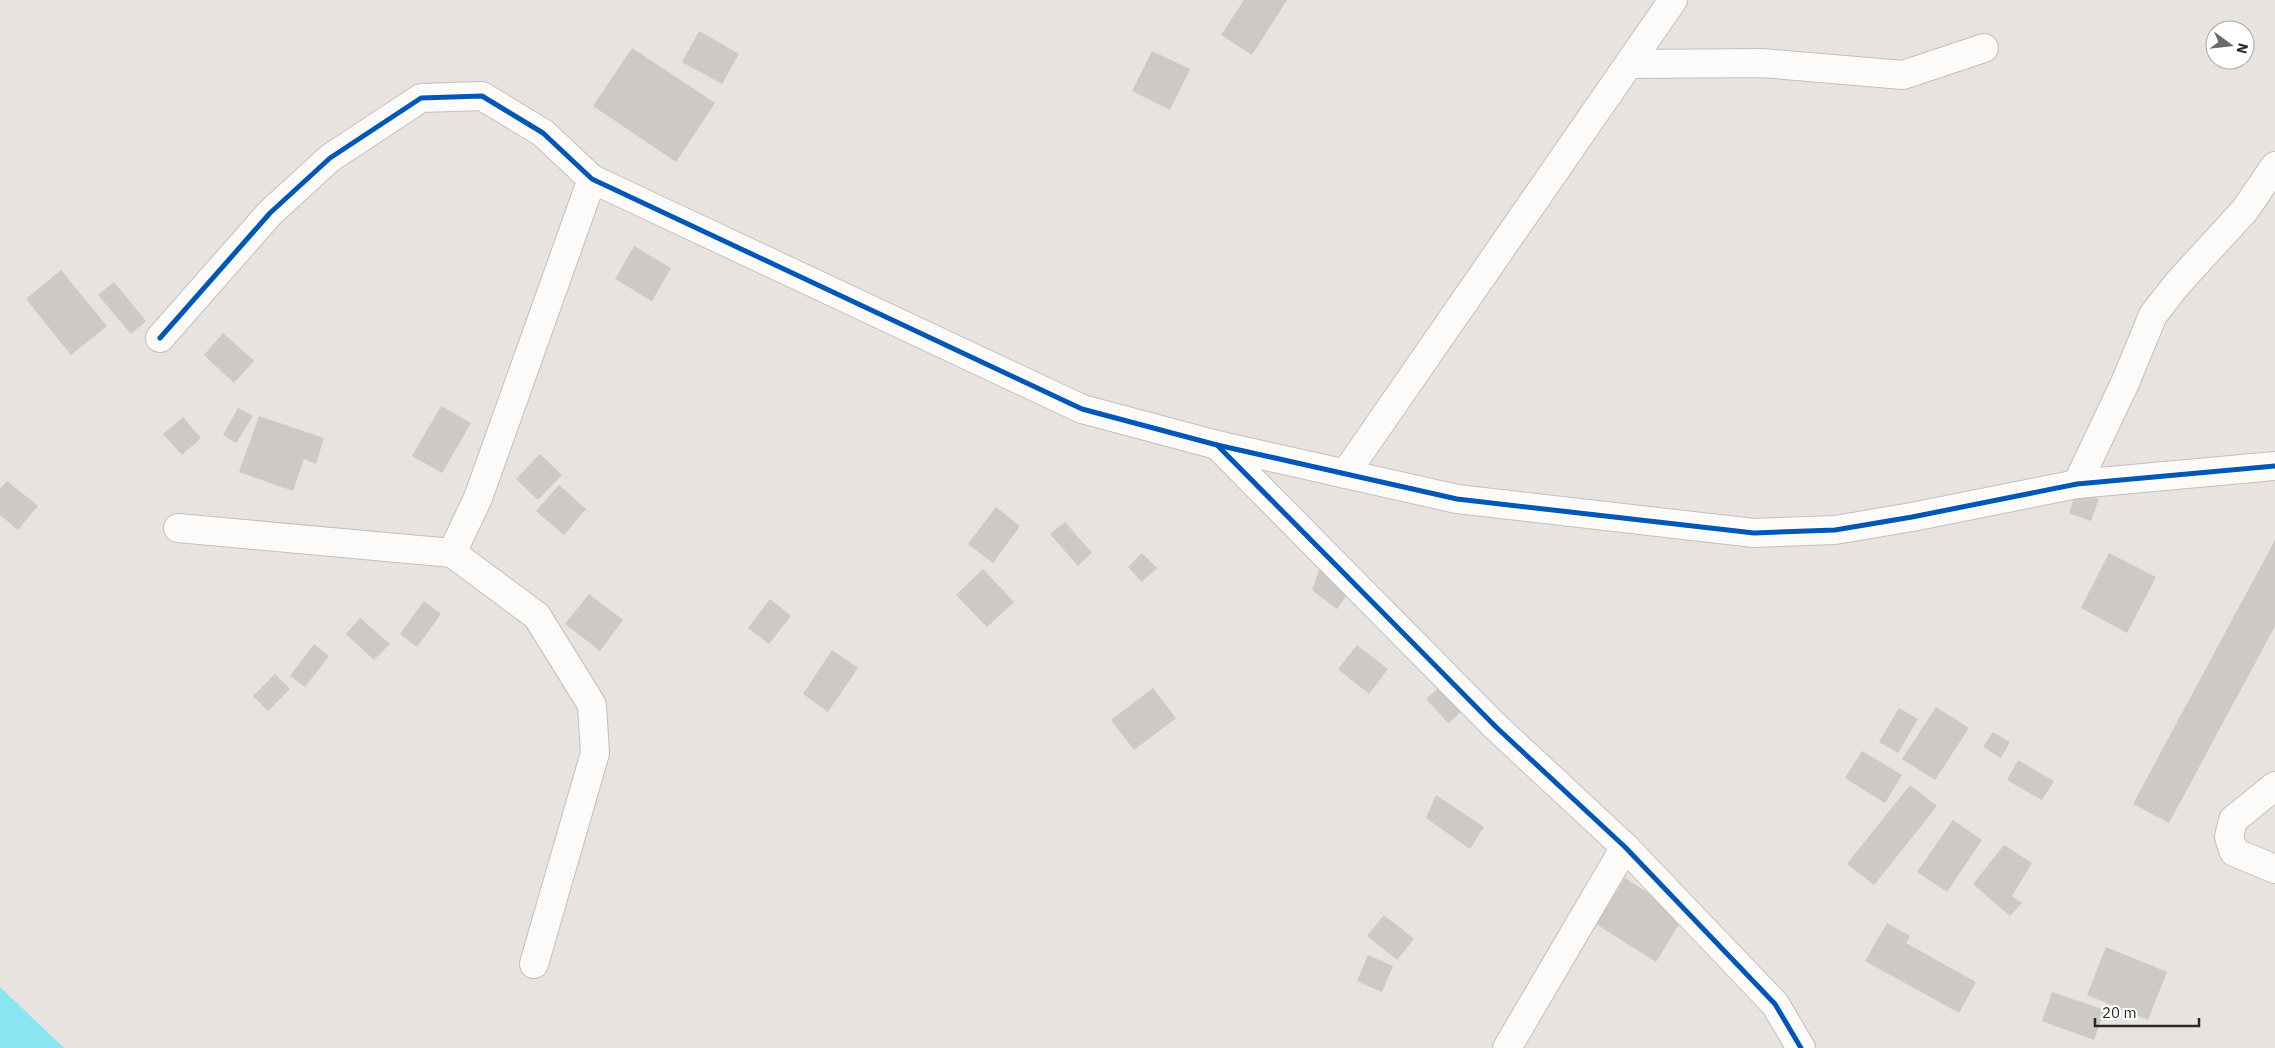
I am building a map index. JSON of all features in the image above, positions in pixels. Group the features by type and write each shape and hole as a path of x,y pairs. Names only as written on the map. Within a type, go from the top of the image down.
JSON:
{"street":[{"path":"1345,474 1673,0"},
{"path":"1630,64 1762,62 1903,75 1984,48"},
{"path":"160,338 270,213 330,158 421,98 482,96 542,133 592,180 1082,409 1217,445 1457,499 1754,532 1836,530 1912,517 2076,484 2275,466"},
{"path":"2076,484 2125,383 2153,315 2178,283 2245,210 2275,166"},
{"path":"452,553 478,498 592,180"},
{"path":"1217,445 1496,727 1625,847 1775,1004 1801,1048"},
{"path":"178,528 452,553 537,616 592,705 596,753 534,964"},
{"path":"2275,786 2233,820 2229,837 2234,852 2275,869"},
{"path":"1507,1048 1625,847"}],"water":[{"path":"0,987 64,1048 0,1048"}],"building":[{"path":"1244,0 1287,0 1252,55 1221,35"},
{"path":"699,31 739,54 722,84 682,62"},
{"path":"632,48 715,103 676,162 593,106"},
{"path":"1152,51 1190,69 1170,110 1132,91"},
{"path":"634,246 671,268 652,301 615,279"},
{"path":"61,270 107,326 71,355 26,299"},
{"path":"114,282 146,321 131,334 98,295"},
{"path":"223,333 254,361 234,383 204,355"},
{"path":"441,406 471,423 442,473 412,456"},
{"path":"238,408 253,416 236,443 223,435"},
{"path":"259,416 324,438 316,464 304,459 293,491 239,472"},
{"path":"183,417 201,438 182,455 163,434"},
{"path":"540,454 562,475 538,500 516,479"},
{"path":"7,481 38,506 18,530 0,515 0,489"},
{"path":"559,485 586,509 564,535 536,511"},
{"path":"2077,490 2099,499 2091,521 2069,513"},
{"path":"996,507 1020,526 993,563 968,544"},
{"path":"1065,522 1092,553 1078,566 1050,534"},
{"path":"2275,540 2275,626 2169,823 2133,804"},
{"path":"1142,553 1157,568 1142,582 1128,567"},
{"path":"2109,553 2156,577 2127,633 2081,608"},
{"path":"1321,565 1351,589 1337,609 1312,590"},
{"path":"983,569 1014,602 987,627 956,595"},
{"path":"589,594 623,620 600,651 565,624"},
{"path":"770,599 791,616 769,644 748,628"},
{"path":"424,601 441,614 417,647 400,634"},
{"path":"360,618 390,644 374,660 346,634"},
{"path":"314,644 329,656 305,687 290,676"},
{"path":"1357,645 1388,669 1369,694 1338,669"},
{"path":"832,650 858,668 828,712 803,694"},
{"path":"275,674 290,689 268,711 253,696"},
{"path":"1443,684 1465,709 1448,723 1426,699"},
{"path":"1153,688 1176,718 1134,750 1111,720"},
{"path":"1936,707 1969,728 1935,780 1902,759"},
{"path":"1899,708 1918,719 1898,753 1879,742"},
{"path":"1993,732 2010,742 2001,758 1983,747"},
{"path":"1862,751 1902,775 1885,803 1845,778"},
{"path":"2018,760 2054,781 2042,800 2007,780"},
{"path":"1910,785 1937,806 1874,885 1847,864"},
{"path":"1436,795 1484,827 1470,849 1426,818"},
{"path":"1953,820 1982,840 1947,892 1917,872"},
{"path":"2004,845 2032,863 2012,896 2022,903 2010,916 1973,884"},
{"path":"1625,878 1684,916 1656,962 1596,924"},
{"path":"1384,915 1414,939 1397,960 1367,936"},
{"path":"1887,923 1910,936 1906,943 1976,982 1959,1013 1865,961"},
{"path":"2106,947 2167,972 2148,1020 2087,995"},
{"path":"1368,955 1393,966 1382,992 1357,981"},
{"path":"2052,992 2105,1010 2094,1040 2042,1021"}],"cycle path":[{"path":"160,338 270,213 330,158 421,98 482,96 543,133 592,179 1082,409 1217,445 1457,499 1754,533 1835,530 1912,517 2077,484 2275,466"},
{"path":"1217,445 1496,727 1625,847 1775,1004 1801,1048"}]}
